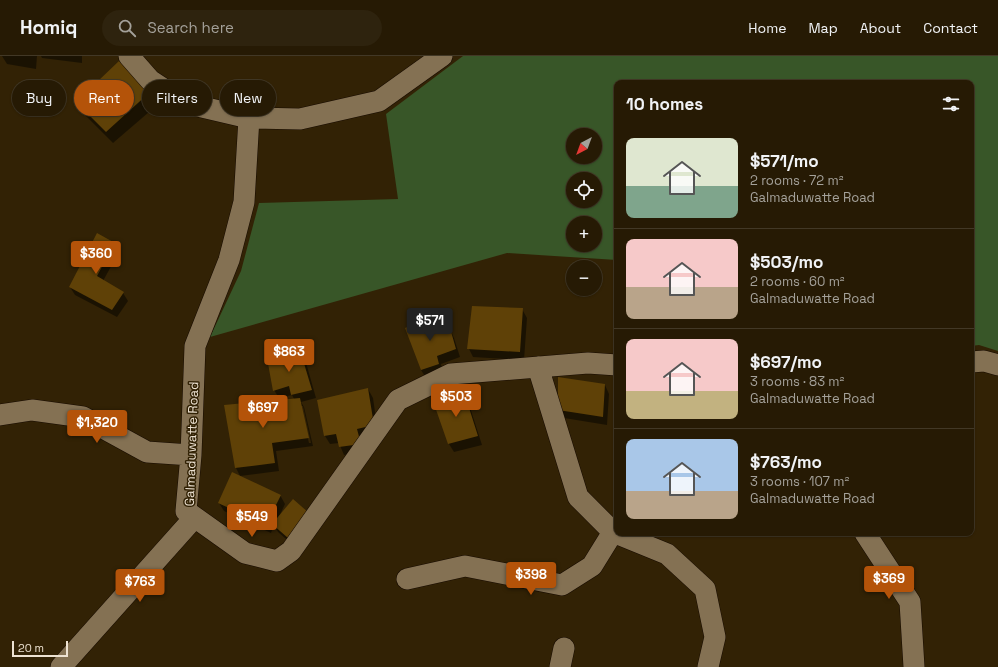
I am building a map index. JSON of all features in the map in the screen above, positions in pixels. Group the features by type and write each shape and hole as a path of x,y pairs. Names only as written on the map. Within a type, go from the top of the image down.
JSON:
{"street":[{"path":"129,56 150,80 185,103 249,118 300,120 379,101 442,56"},
{"name":"Galmaduwatte Road","path":"249,118 244,202 229,260 195,346 191,455 186,511 245,553 278,561 291,551 398,400 451,374 588,363 614,365"},
{"path":"974,362 984,361 998,365"},
{"path":"407,579 464,566 562,585 592,566 612,532 578,497 538,367"},
{"path":"0,415 32,410 82,417 147,452 191,455"},
{"path":"61,667 194,518"},
{"path":"622,536 667,554 705,590 715,637 708,667"},
{"path":"867,536 910,602 914,667"}],"green space":[{"path":"463,56 998,56 998,351 979,345 974,346 974,80 614,80 614,260 507,253 210,337 241,271 259,203 398,199 386,114"}],"building":[{"path":"119,61 142,86 142,99 134,107 134,80 99,80"},
{"path":"90,116 124,116 106,132"},
{"path":"97,233 115,243 97,276 124,292 112,310 69,287"},
{"path":"472,306 523,308 520,352 467,349"},
{"path":"436,315 442,331 450,328 456,349 437,356 439,364 421,370 405,328"},
{"path":"300,350 312,390 291,395 289,386 273,391 267,358"},
{"path":"558,377 605,384 603,417 558,410"},
{"path":"368,388 374,425 357,429 361,444 339,447 336,434 324,436 317,400"},
{"path":"464,392 478,436 448,444 433,401"},
{"path":"300,398 309,438 272,443 275,463 235,468 224,405"},
{"path":"232,472 281,495 266,525 218,503"},
{"path":"293,499 309,513 288,538 272,524"}]}
